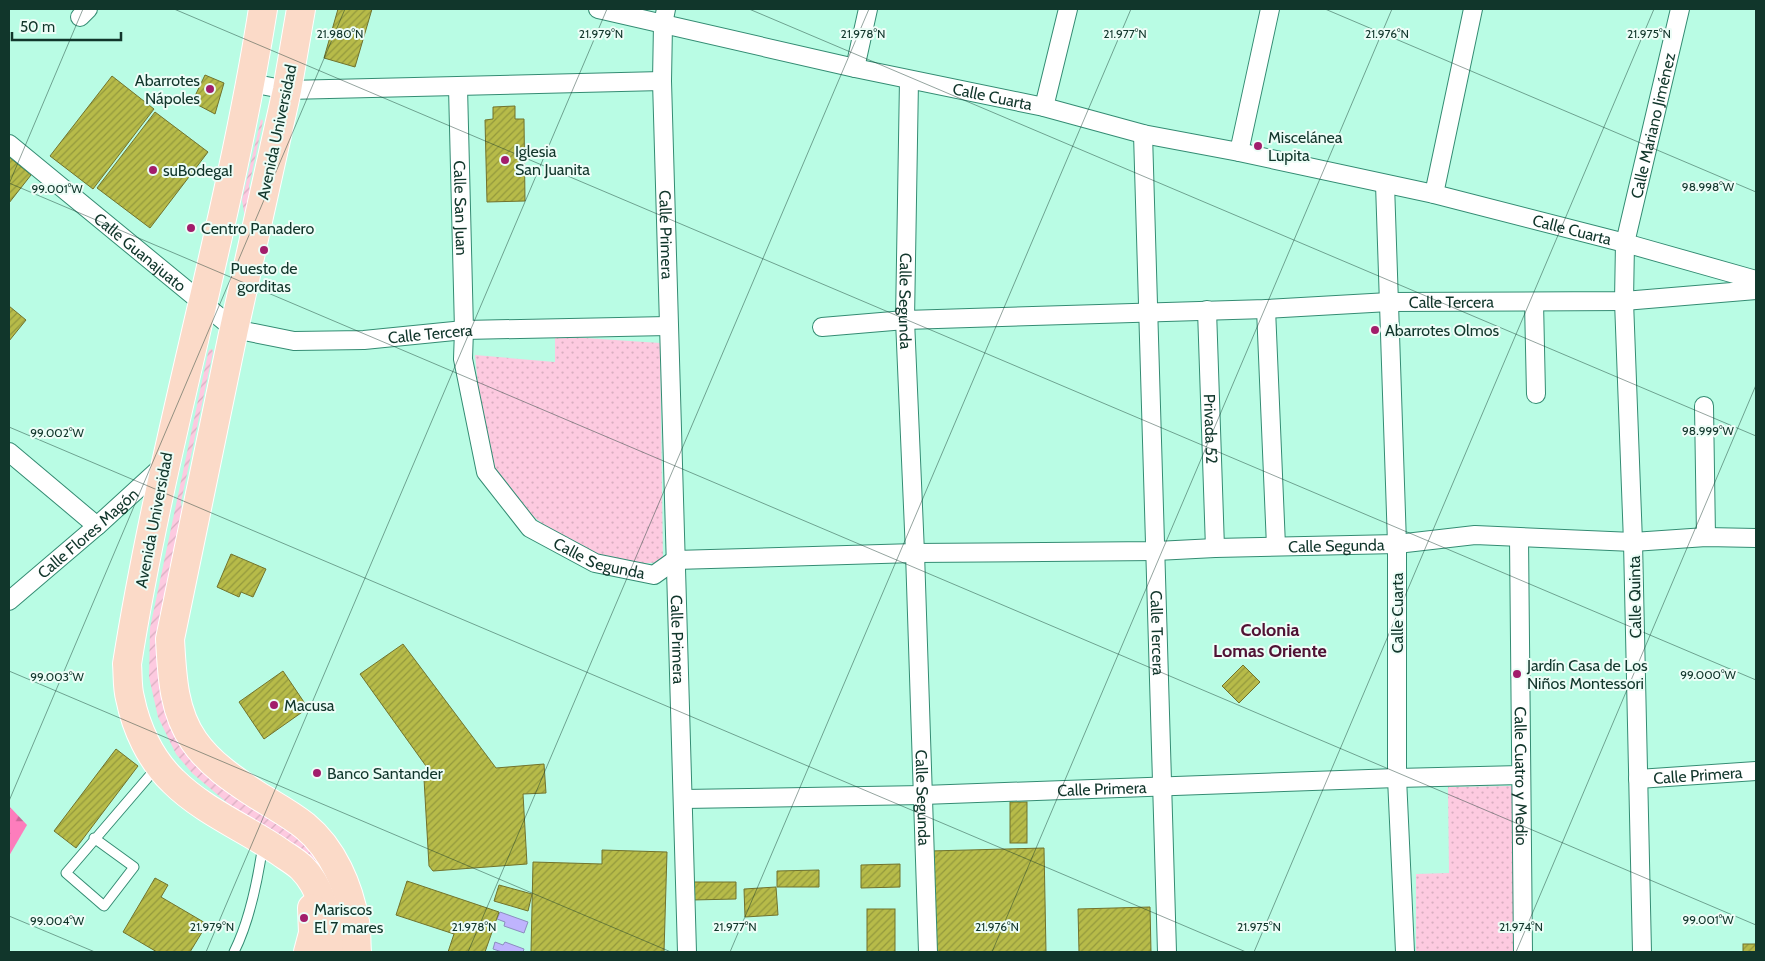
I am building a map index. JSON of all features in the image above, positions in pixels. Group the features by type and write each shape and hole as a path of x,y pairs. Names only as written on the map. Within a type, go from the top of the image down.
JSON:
{"main road":[{"name":"Avenida Universidad","path":"263,9 251,83 165,464 127,664 129,696 138,730 159,765 185,791 263,840 302,868 317,889 324,908 330,940 330,952"},
{"name":"Avenida Universidad","path":"301,9 287,90 234,329 170,639 172,677 177,704 186,726 194,741 212,763 234,780 306,827 336,864 347,890 356,923 357,952"},
{"path":"302,868 313,912 313,932 308,952"},
{"path":"347,890 364,933 374,952"}],"street":[{"name":"Calle Cuarta","path":"598,9 664,16 855,68 1044,107 1143,134 1239,152 1434,194 1625,243 1756,280"},
{"path":"855,68 868,9"},
{"path":"1044,107 1068,9"},
{"path":"1239,152 1270,9"},
{"path":"1434,194 1473,9"},
{"name":"Calle Mariano Jiménez","path":"1625,243 1680,9"},
{"name":"Calle Primera","path":"664,16 662,81 668,326 687,952"},
{"name":"Calle Segunda","path":"909,80 906,320 928,952"},
{"path":"251,83 287,90 662,81"},
{"name":"Calle San Juan","path":"458,87 464,330"},
{"name":"Calle Tercera","path":"1143,134 1167,952"},
{"name":"Calle Guanajuato","path":"9,144 203,302"},
{"name":"Calle Cuarta","path":"1385,184 1397,544 1396,778 1405,952"},
{"name":"Calle Quinta","path":"1625,243 1624,301 1633,542 1642,952"},
{"name":"Calle Tercera","path":"822,327 906,320 1266,309 1389,302 1624,301 1756,290"},
{"name":"Calle Tercera","path":"203,302 234,329 294,341 364,340 464,330 668,326"},
{"path":"1534,302 1536,394"},
{"path":"1266,309 1276,546"},
{"name":"Privada 52","path":"1207,310 1216,548"},
{"name":"Calle Segunda","path":"464,330 463,359 486,472 530,528 595,563 654,575 675,560 915,553 1156,551 1276,546 1397,544 1475,535 1633,542 1706,537 1756,538"},
{"path":"1704,406 1706,537"},
{"path":"9,452 97,526"},
{"name":"Calle Flores Magón","path":"9,601 97,526 165,464"},
{"name":"Calle Cuatro y Medio","path":"1519,538 1523,952"},
{"name":"Calle Primera","path":"1638,779 1756,771"},
{"name":"Calle Primera","path":"683,799 923,795 1520,775"}],"lane":[{"path":"94,838 134,867 104,906 66,873 94,838 159,765"},
{"path":"234,952 253,896 260,866 263,840"}],"shaded area":[{"path":"261,119 263,121 249,186 253,205 245,218 242,200"},
{"path":"555,336 660,343 663,562 637,564 589,552 549,529 518,504 492,467 482,426 475,355 555,362"},
{"path":"212,349 213,352 181,502 184,528 171,717 320,859 339,892 349,952 309,861 296,846 231,806 192,773 176,754 158,717 149,677 150,628 208,353"},
{"path":"1513,786 1515,952 1416,952 1416,874 1449,873 1448,787"},
{"path":"500,912 528,922 524,933 504,926 505,922 497,919"},
{"path":"495,942 503,945 505,942 524,949 523,952 502,952 493,949"}],"green space":[{"path":"9,806 27,825 9,856"}],"building":[{"path":"338,9 372,9 355,67 324,58"},
{"name":"Abarrotes Nápoles","path":"205,75 224,83 215,114 196,104 199,98 195,96"},
{"path":"112,76 154,109 93,189 50,156"},
{"name":"Iglesia San Juanita","path":"515,106 515,119 524,119 525,201 487,202 485,120 493,119 493,107"},
{"name":"suBodega!","path":"155,112 208,152 150,228 97,188"},
{"path":"9,157 31,175 9,203"},
{"path":"9,306 26,320 9,341"},
{"path":"231,554 266,569 253,597 241,592 239,597 217,587"},
{"path":"403,644 496,768 544,764 546,793 523,794 527,864 433,871 429,866 424,779 431,773 360,674"},
{"path":"1243,665 1260,682 1239,703 1222,686"},
{"name":"Macusa","path":"283,671 308,708 264,739 239,702"},
{"path":"116,749 138,766 76,848 54,831"},
{"path":"1010,802 1027,802 1027,843 1010,843"},
{"path":"1044,848 1046,952 932,952 930,851"},
{"path":"602,850 667,852 664,952 531,952 533,862 602,864"},
{"path":"900,864 900,887 861,888 861,865"},
{"path":"819,870 819,887 777,887 777,871"},
{"path":"155,878 168,885 161,897 207,924 190,952 157,952 123,932"},
{"path":"407,881 499,912 485,952 448,952 454,934 396,915"},
{"path":"692,882 736,882 736,899 692,900"},
{"path":"499,885 532,894 528,911 494,901"},
{"path":"776,887 778,915 745,917 744,889"},
{"path":"1150,907 1151,952 1079,952 1078,909"},
{"path":"867,909 895,909 895,952 867,952"},
{"path":"1743,944 1756,944 1756,952 1743,952"}],"place":[{"name":"Abarrotes Nápoles","path":"210,89"},
{"name":"Miscelánea Lupita","path":"1258,146"},
{"name":"Iglesia San Juanita","path":"505,160"},
{"name":"suBodega!","path":"153,170"},
{"name":"Centro Panadero","path":"191,228"},
{"name":"Puesto de gorditas","path":"264,250"},
{"name":"Abarrotes Olmos","path":"1375,330"},
{"name":"Jardín Casa de Los Niños Montessori","path":"1517,674"},
{"name":"Macusa","path":"274,705"},
{"name":"Banco Santander","path":"317,773"},
{"name":"Mariscos El 7 mares","path":"304,918"}],"district":[{"name":"Colonia Lomas Oriente","path":"1270,640"}]}
